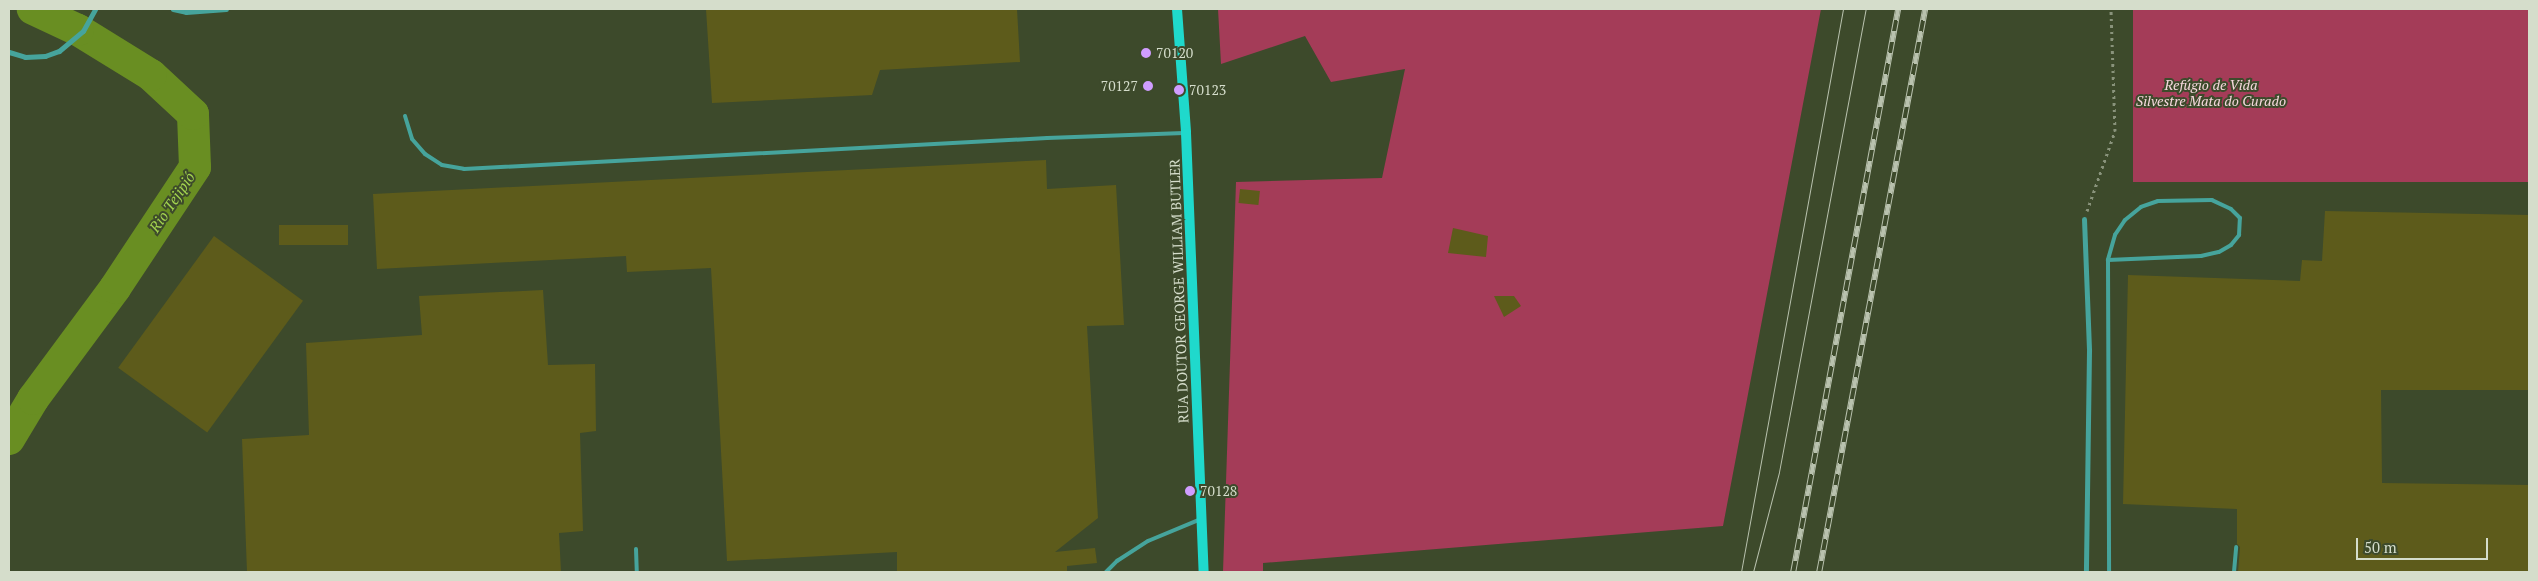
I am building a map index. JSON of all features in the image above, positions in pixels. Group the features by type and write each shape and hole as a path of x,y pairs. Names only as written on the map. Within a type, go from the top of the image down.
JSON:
{"street":[{"path":"9,52 25,57 45,56 59,51 83,32 95,9"},
{"path":"173,9 186,12 226,9"},
{"name":"RUA DOUTOR GEORGE WILLIAM BUTLER","path":"1177,9 1186,133 1204,572"},
{"path":"2084,219 2088,351 2086,572"}],"lane":[{"path":"405,116 412,139 425,154 442,165 464,169 1047,138 1186,133"},
{"path":"2108,260 2201,256 2220,252 2231,245 2238,236 2240,218 2231,209 2212,200 2158,201 2141,207 2124,220 2115,235 2108,260 2109,572"},
{"path":"1106,572 1117,562 1148,541 1202,518"},
{"path":"2234,572 2236,546"},
{"path":"636,550 637,572"}],"path":[{"path":"2084,219 2115,131 2111,9"}],"green space":[{"path":"1218,9 1821,9 1723,526 1263,563 1263,572 1223,572 1236,182 1382,178 1405,69 1331,82 1305,36 1221,64"},
{"name":"Refúgio de Vida Silvestre Mata do Curado","path":"2133,9 2529,9 2529,182 2133,182"}],"building":[{"path":"706,9 1017,9 1020,62 880,70 872,95 712,103"},
{"path":"1046,160 1047,189 1116,185 1124,325 1087,326 1098,518 1055,552 1095,548 1097,563 1067,566 1067,572 897,572 897,552 727,561 711,268 627,272 626,256 377,269 373,194"},
{"path":"1240,189 1260,191 1258,205 1239,203"},
{"path":"2325,211 2529,215 2529,390 2381,390 2382,483 2529,485 2529,572 2238,572 2240,547 2237,544 2237,509 2123,504 2128,275 2300,281 2302,260 2322,261"},
{"path":"279,225 348,225 348,245 279,245"},
{"path":"1453,228 1488,236 1486,257 1448,253"},
{"path":"214,236 303,301 207,433 118,368"},
{"path":"543,290 548,365 595,364 596,431 580,433 583,531 559,533 561,572 247,572 242,439 309,435 306,343 422,335 419,296"},
{"path":"1494,296 1514,296 1521,306 1504,317"}],"waterway":[{"name":"Rio Tejipió","path":"9,439 33,399 115,288 195,167 193,114 151,75 78,30 33,9"}],"tram line":[{"path":"1741,572 1843,9"},
{"path":"1753,572 1779,472 1866,9"}],"railway":[{"path":"1793,572 1898,9"},
{"path":"1819,572 1925,9"}],"place":[{"name":"70120","path":"1146,53"},
{"name":"70127","path":"1148,86"},
{"name":"70123","path":"1179,90"},
{"name":"70128","path":"1190,491"}]}
